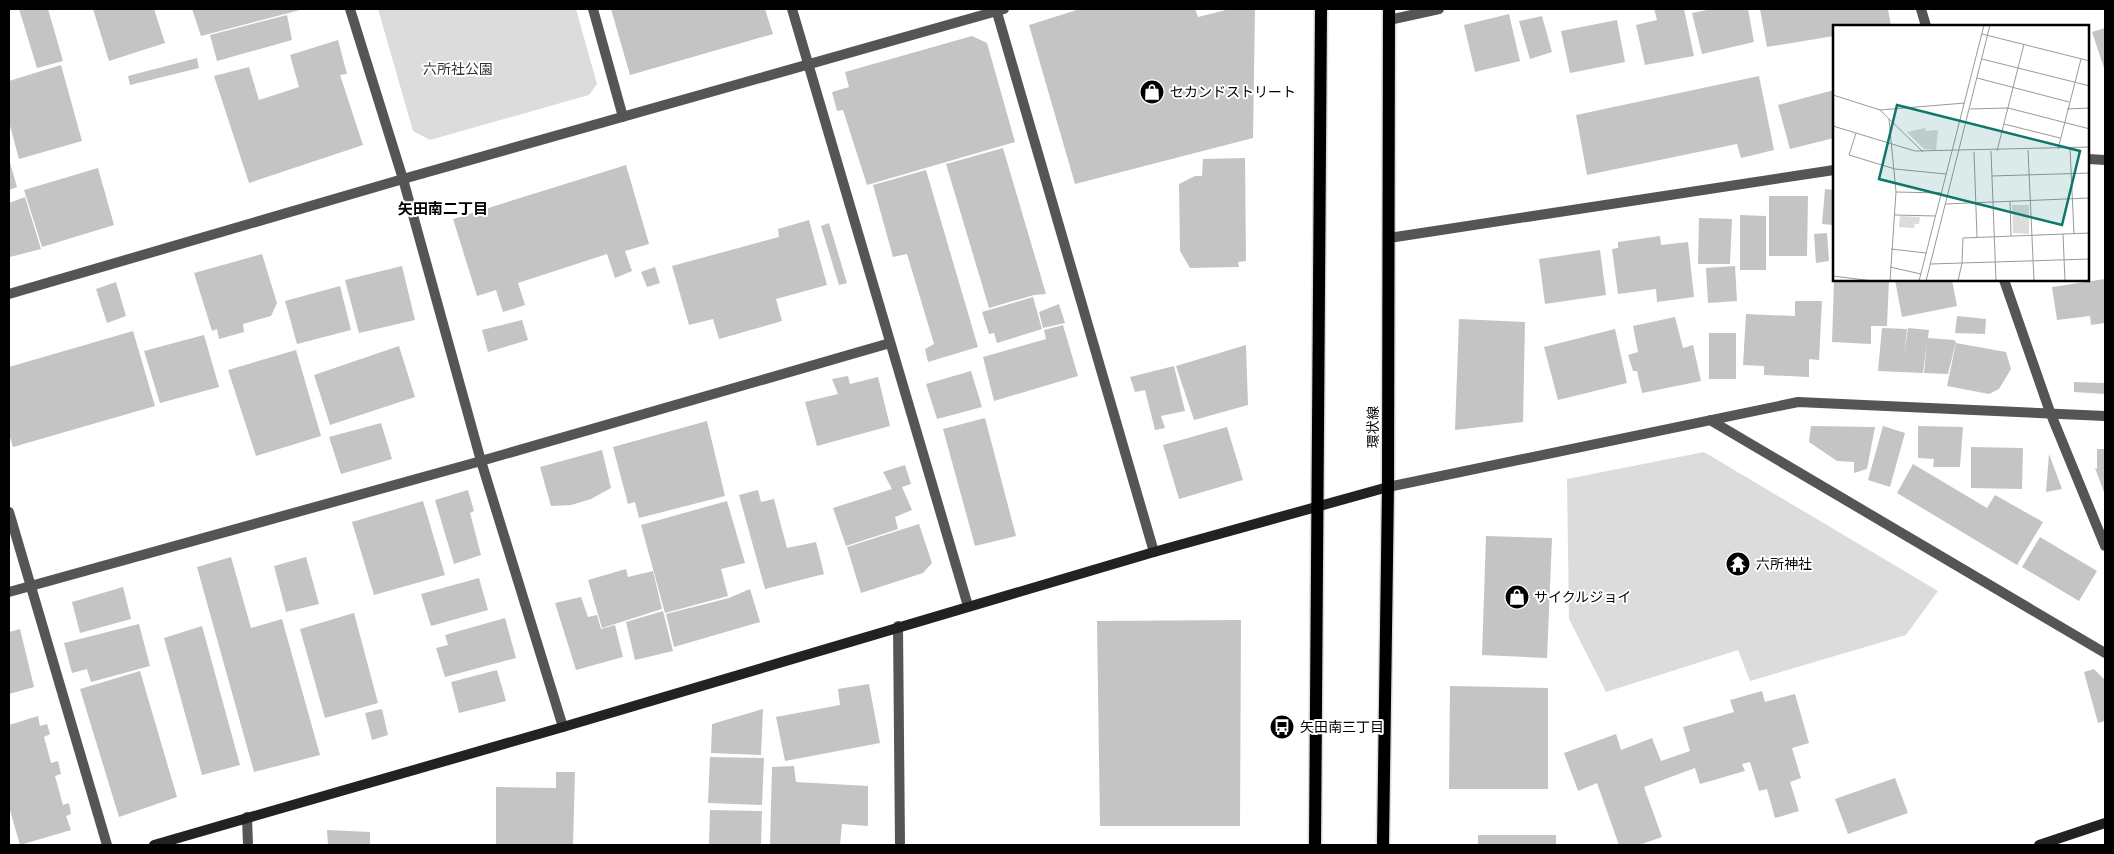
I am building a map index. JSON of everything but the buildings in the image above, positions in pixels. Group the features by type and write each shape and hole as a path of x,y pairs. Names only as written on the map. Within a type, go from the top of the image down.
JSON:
{"main road":[{"path":"1315,845 1321,9"},
{"name":"環状線","path":"1383,845 1388,487 1389,14"}],"street":[{"path":"350,9 402,179 481,461 563,727"},
{"path":"593,9 623,117"},
{"path":"792,9 968,606"},
{"path":"9,294 402,179 999,9 1154,552"},
{"path":"1389,14 1439,9"},
{"path":"1921,9 1926,25"},
{"path":"2089,159 2105,160"},
{"path":"1389,238 1833,170"},
{"path":"2004,281 2050,412 2105,546"},
{"path":"9,592 481,461 890,343"},
{"path":"154,845 563,727 898,626 1388,487 1798,402 2105,416"},
{"path":"1710,420 2105,652"},
{"path":"9,512 107,845"},
{"path":"898,626 900,845"},
{"path":"247,818 248,845"},
{"path":"2039,845 2105,823"}],"green space":[{"name":"六所社公園","path":"378,9 576,9 597,84 589,95 430,140 413,131"},
{"path":"1704,452 1938,591 1906,635 1750,681 1738,650 1606,692 1569,619 1567,479"}],"place":[{"name":"セカンドストリート","path":"1152,92"},
{"name":"六所神社","path":"1738,564"},
{"name":"サイクルジョイ","path":"1517,597"},
{"name":"矢田南三丁目","path":"1282,727"}],"district":[{"name":"矢田南二丁目","path":"443,209"}]}
